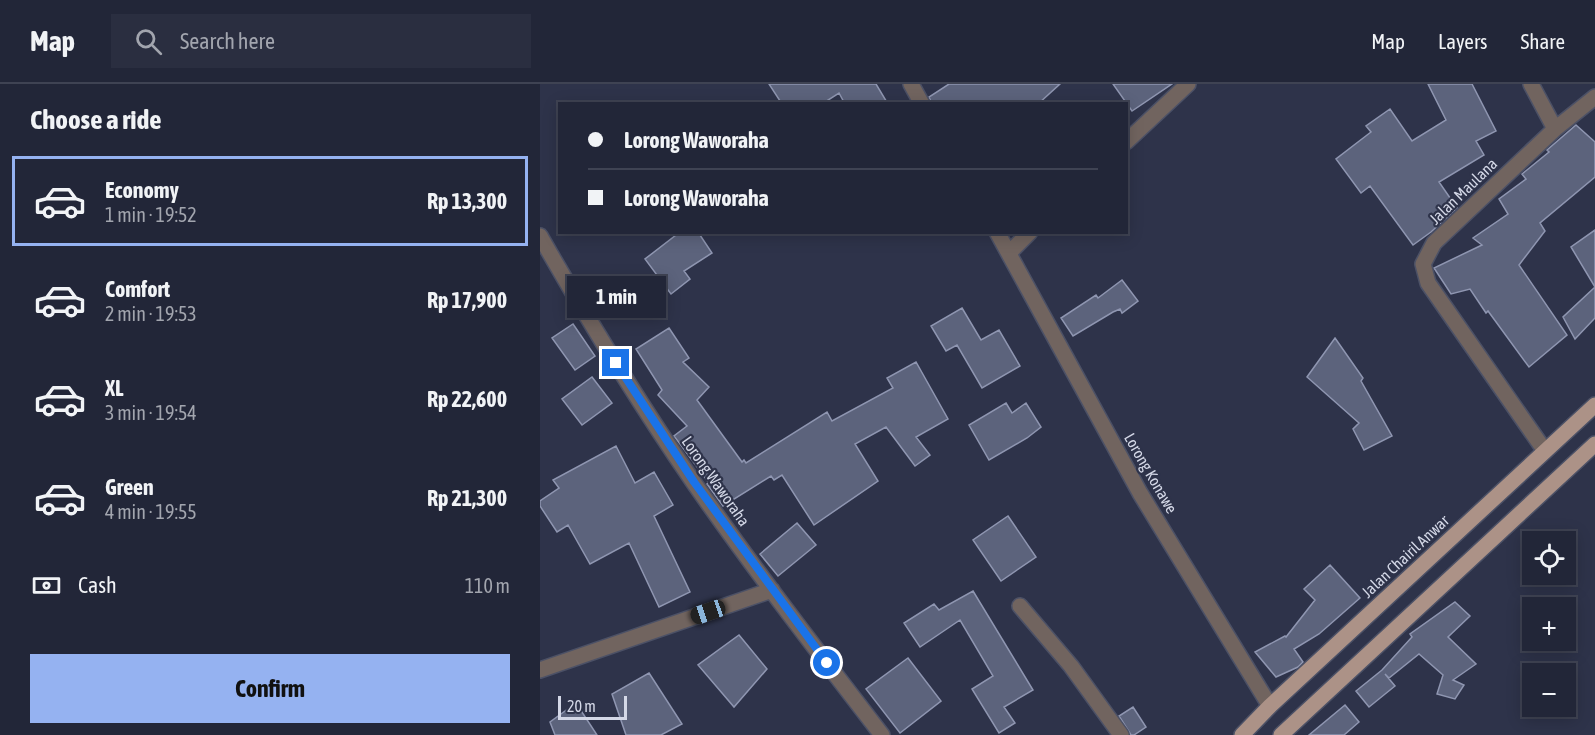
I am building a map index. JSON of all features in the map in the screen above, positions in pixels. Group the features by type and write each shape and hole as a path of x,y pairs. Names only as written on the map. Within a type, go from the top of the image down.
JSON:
{"main road":[{"name":"Jalan Chairil Anwar","path":"1242,735 1270,706 1595,405"},
{"path":"1281,735 1595,444"}],"street":[{"path":"911,84 921,102"},
{"path":"1128,140 1188,84"},
{"path":"1530,84 1554,129"},
{"name":"Jalan Maulana","path":"1545,451 1428,283 1423,264 1434,243 1554,129 1595,97"},
{"name":"Lorong Konawe","path":"998,234 1140,493 1270,706"},
{"path":"1009,253 1028,234"},
{"name":"Lorong Waworaha","path":"540,236 638,398 694,482 772,590 882,735"},
{"path":"540,670 772,590"},
{"path":"1020,606 1071,666 1121,735"}],"building":[{"path":"769,84 876,84 887,102 844,102 839,93 825,102 781,102"},
{"path":"949,84 1060,84 1040,102 931,102 929,97"},
{"path":"1113,84 1172,84 1132,111 1128,102"},
{"path":"1428,84 1472,84 1496,131 1476,141 1484,155 1439,182 1457,208 1413,245 1370,186 1361,193 1336,159 1371,132 1366,126 1390,109 1412,141 1446,120"},
{"path":"1576,125 1595,142 1595,177 1540,223 1545,231 1519,265 1567,335 1529,367 1470,289 1451,294 1434,268 1482,245 1473,238 1508,214 1499,199 1526,179 1522,174 1549,152 1547,150"},
{"path":"1595,230 1595,287 1571,247"},
{"path":"677,234 699,234 712,253 684,271 690,279 671,294 645,259"},
{"path":"1122,280 1138,301 1122,313 1120,309 1113,312 1073,336 1061,318 1096,295 1098,298"},
{"path":"1595,287 1595,318 1575,339 1563,317"},
{"path":"962,308 981,340 999,330 1020,366 982,388 957,345 946,351 931,326"},
{"path":"573,324 595,356 575,370 552,338"},
{"path":"669,328 689,358 683,362 709,387 697,400 742,462 744,460 746,463 827,412 832,421 893,388 887,378 916,362 948,419 916,437 930,455 915,466 886,427 855,444 878,481 814,525 782,475 774,480 771,476 723,506 674,436 687,426 658,395 662,390 636,349"},
{"path":"1335,338 1363,378 1361,381 1392,436 1364,450 1353,429 1359,423 1307,377"},
{"path":"592,377 612,403 582,425 562,399"},
{"path":"1006,403 1012,413 1026,403 1041,427 989,460 969,425"},
{"path":"616,446 635,483 654,472 673,505 654,516 690,592 659,607 629,543 590,564 568,525 557,532 540,506 540,501 559,488 553,480"},
{"path":"1008,516 1036,557 1001,581 973,540"},
{"path":"797,523 816,545 778,576 760,554"},
{"path":"1330,565 1360,598 1319,634 1294,649 1303,662 1298,667 1276,677 1255,652 1286,637 1315,600 1304,589"},
{"path":"973,591 1033,690 1004,707 1015,723 999,733 972,689 993,676 960,620 920,647 904,623 934,604 939,610"},
{"path":"1455,602 1470,616 1448,637 1476,664 1453,680 1464,685 1455,699 1437,694 1443,675 1419,654 1389,678 1385,674 1395,686 1369,707 1356,691 1382,670 1412,637 1410,634"},
{"path":"739,635 767,669 734,707 698,665"},
{"path":"908,658 941,701 900,733 866,689"},
{"path":"649,673 682,724 661,735 626,735 612,694"},
{"path":"576,703 597,735 555,735 550,722"},
{"path":"1345,705 1359,722 1344,735 1309,735"},
{"path":"1133,707 1146,727 1131,735 1119,716"}],"route":[{"path":"616,363 694,482 827,663"}]}
